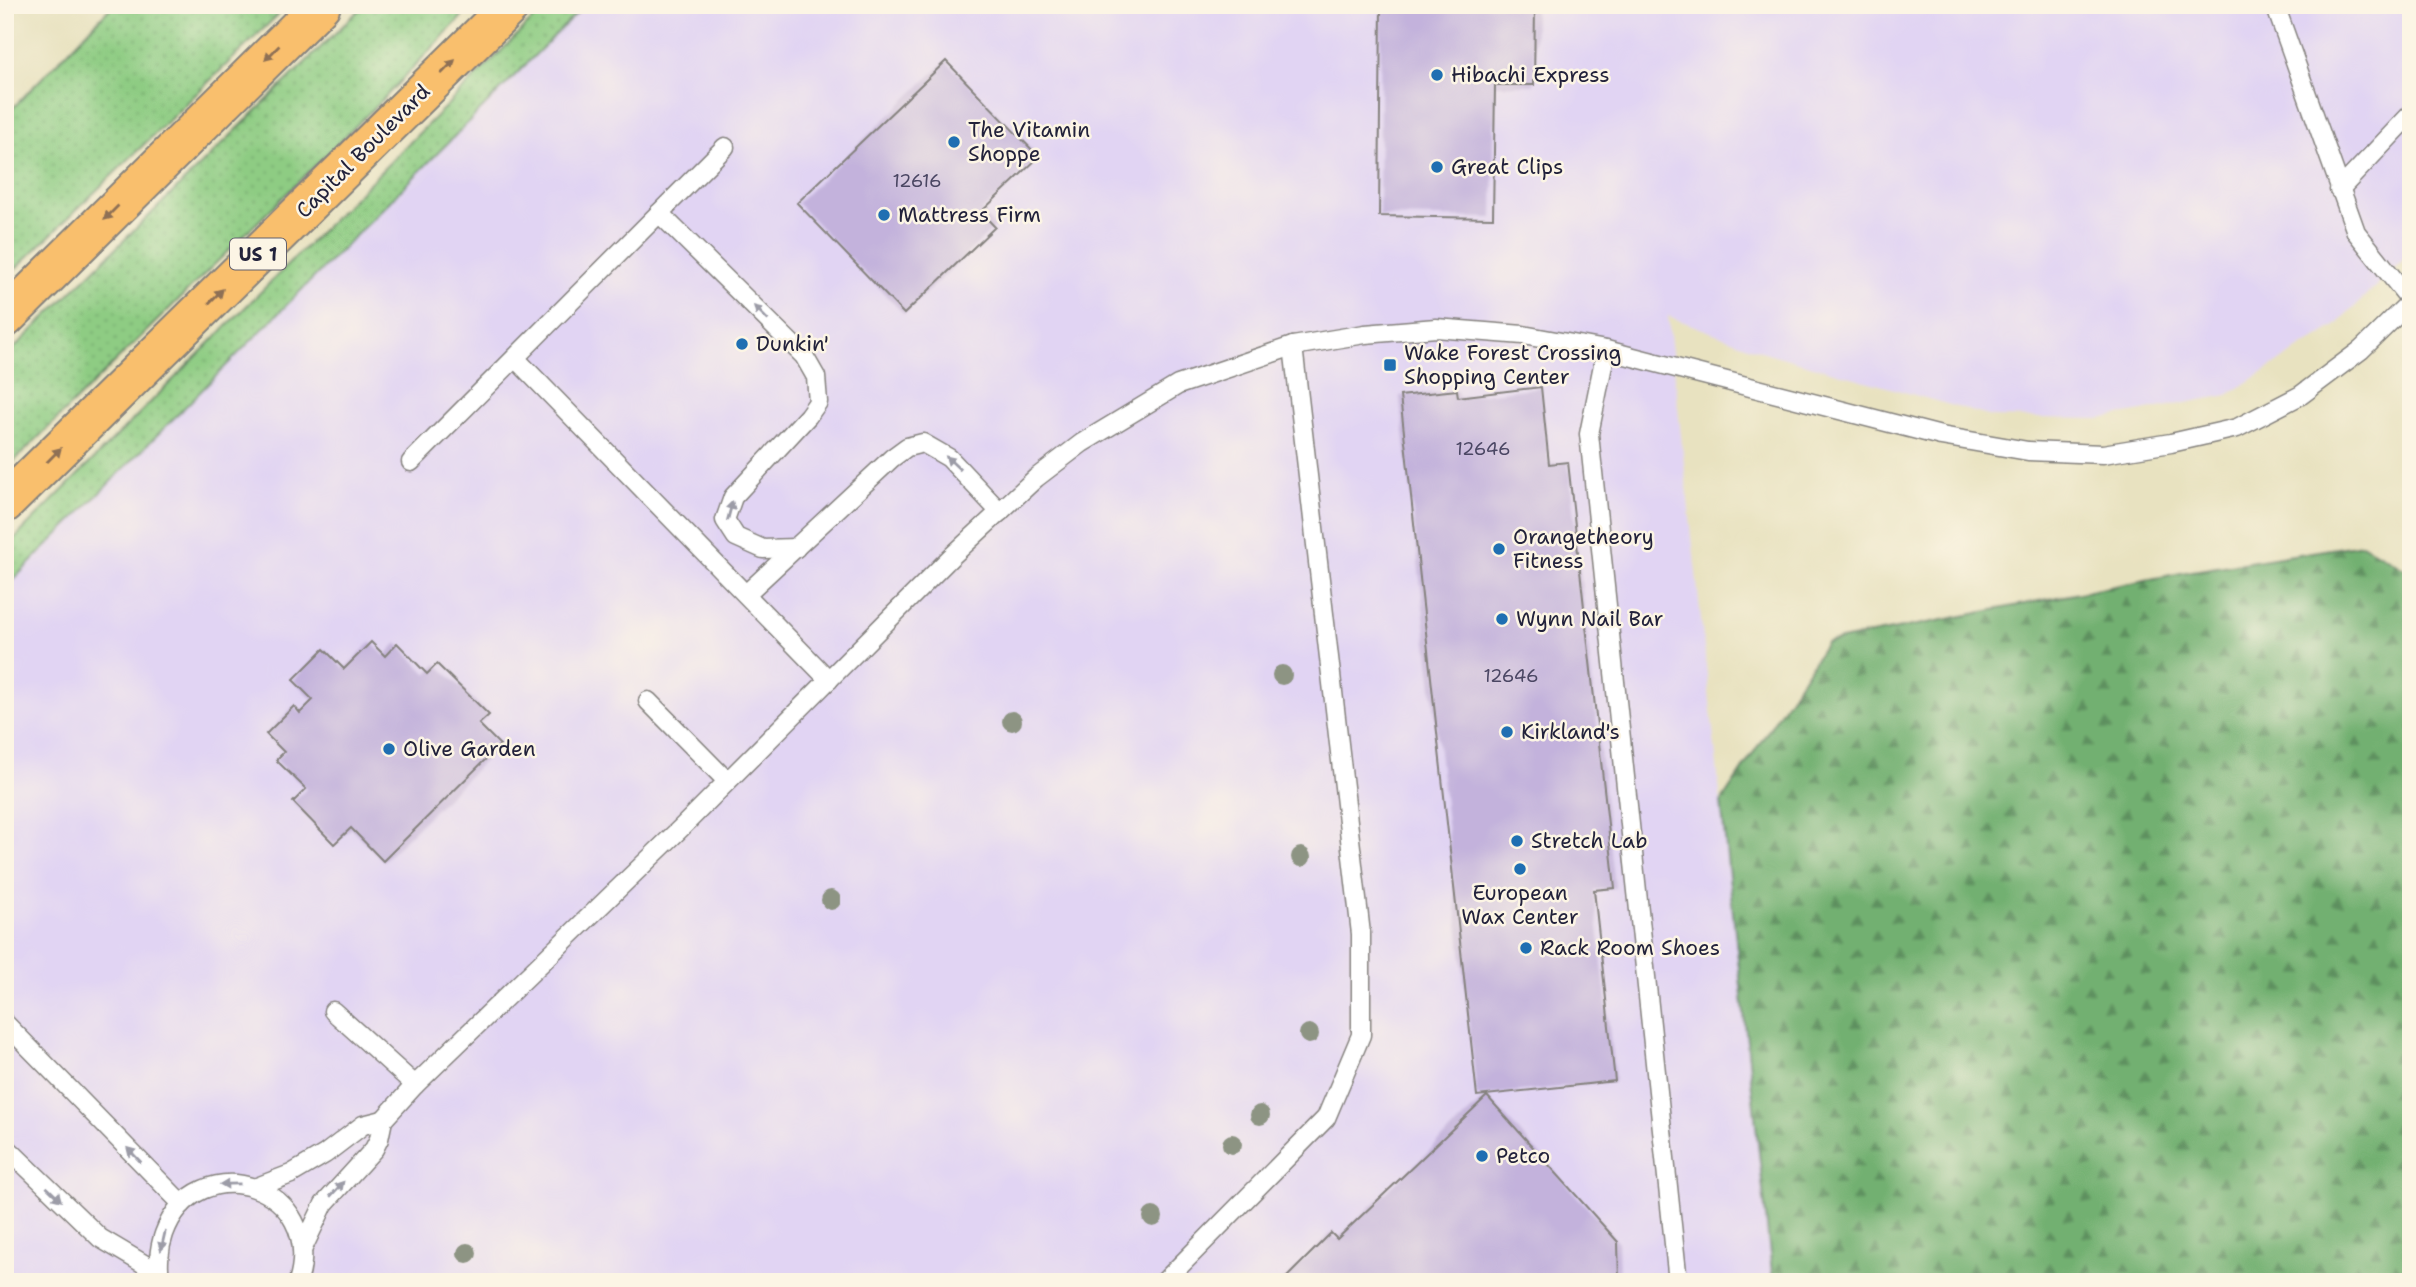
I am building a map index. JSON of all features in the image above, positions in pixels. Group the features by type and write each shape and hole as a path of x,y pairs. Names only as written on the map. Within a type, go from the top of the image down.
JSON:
{"highway":[{"path":"5,318 321,5"},
{"name":"Capital Boulevard","path":"5,503 511,5"}],"lane":[{"path":"303,1248 324,1204 374,1149 383,1120 415,1085 774,738 951,557 1036,478 1082,443 1168,391 1192,380 1293,346 1365,334 1436,328 1523,335 1606,350 1941,436 2028,451 2103,454 2171,443 2237,428 2301,395 2361,350 2411,301 2356,233 2275,5"},
{"path":"2339,190 2411,114"},
{"path":"411,462 725,147"},
{"path":"659,213 804,356 816,377 818,402 733,497 725,520 736,537 763,549 796,548"},
{"path":"1164,1282 1326,1118 1361,1035 1361,934 1293,346"},
{"path":"1606,350 1589,434 1678,1282"},
{"path":"515,358 830,680"},
{"path":"746,594 907,447 923,443 949,458 1000,512"},
{"path":"648,702 727,781"},
{"path":"333,1011 415,1085"},
{"path":"5,1023 182,1204"},
{"path":"257,1188 291,1174 325,1154 363,1125 383,1120"},
{"path":"5,1146 100,1238 160,1277 162,1241 169,1221 182,1204 198,1192 217,1185 237,1183 257,1188 275,1197 289,1211 299,1228 303,1266 298,1282"}],"shaded area":[{"path":"585,5 2411,5 2411,252 2335,326 2228,395 2099,419 1992,417 1764,352 1668,316 1773,1282 5,1282 5,588"}],"green space":[{"path":"113,5 288,5 5,279 5,116"},
{"path":"364,5 473,5 385,97 5,470 5,357"},
{"path":"547,5 585,5 5,588 5,548"},
{"path":"2362,544 2411,572 2411,1282 1773,1282 1721,802 1826,643 2186,572"}],"building":[{"path":"1381,5 1535,5 1534,85 1495,85 1493,218 1379,216"},
{"path":"946,61 1039,157 981,212 995,227 904,314 797,203"},
{"path":"1541,387 1549,464 1568,462 1615,888 1594,890 1615,1081 1477,1096 1400,396 1457,390 1458,397"},
{"name":"Olive Garden","path":"371,642 385,656 397,643 427,674 437,664 489,715 479,724 500,745 383,861 351,828 334,844 293,802 306,789 276,760 284,752 266,734 294,706 300,713 313,700 293,680 324,649 344,669"},
{"name":"Petco","path":"1487,1096 1618,1242 1619,1282 1282,1282 1331,1233 1337,1239"}],"place":[{"name":"Hibachi Express","path":"1437,75"},
{"name":"The Vitamin Shoppe","path":"954,142"},
{"name":"Great Clips","path":"1437,167"},
{"name":"Mattress Firm","path":"884,215"},
{"name":"Dunkin'","path":"742,344"},
{"name":"Wake Forest Crossing Shopping Center","path":"1390,365"},
{"name":"Orangetheory Fitness","path":"1499,549"},
{"name":"Wynn Nail Bar","path":"1502,619"},
{"name":"Kirkland's","path":"1507,732"},
{"name":"Olive Garden","path":"389,749"},
{"name":"Stretch Lab","path":"1517,841"},
{"name":"European Wax Center","path":"1520,869"},
{"name":"Rack Room Shoes","path":"1526,948"},
{"name":"Petco","path":"1482,1156"}]}
